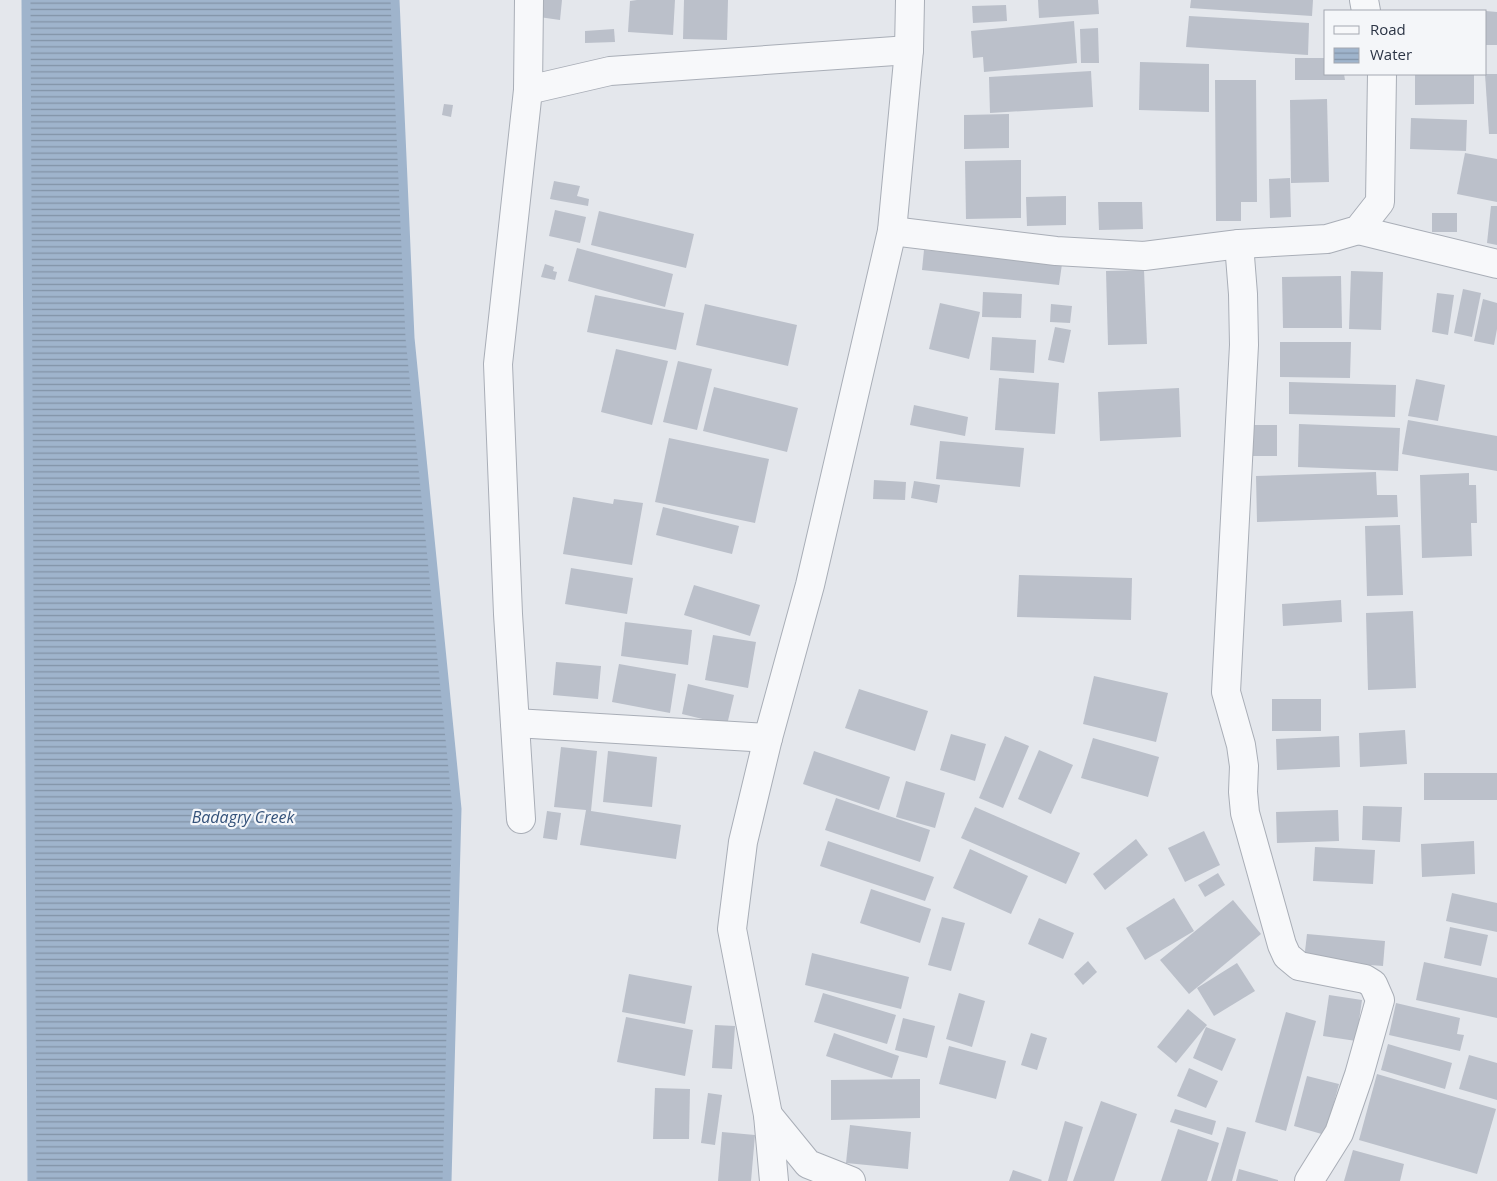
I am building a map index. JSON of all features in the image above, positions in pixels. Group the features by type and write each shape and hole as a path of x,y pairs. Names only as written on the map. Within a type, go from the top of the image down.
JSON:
{"street":[{"path":"521,819 508,614 498,364 528,90 529,0"},
{"path":"774,1181 768,1115 732,929 743,842 768,738 810,585 892,231 909,50 910,0"},
{"path":"528,90 610,72 909,50"},
{"path":"1358,230 1380,202 1382,75"},
{"path":"892,231 1056,251 1144,256 1239,244 1327,239 1358,230 1497,264"},
{"path":"1239,244 1243,294 1244,346 1226,692 1241,745 1244,766 1242,792 1245,813 1282,945 1287,956 1299,966 1365,979 1373,984 1380,1000 1359,1075 1338,1133 1308,1181"},
{"path":"515,722 768,738"},
{"path":"768,1115 808,1164 851,1181"}],"water":[{"name":"Badagry Creek","path":"26,0 395,0 410,338 457,809 447,1181 32,1181"}],"building":[{"path":"540,0 562,0 560,20 539,17"},
{"path":"675,0 673,35 628,32 630,1"},
{"path":"684,0 728,0 727,40 683,39"},
{"path":"1038,0 1098,0 1099,14 1039,18"},
{"path":"1191,0 1313,0 1312,16 1190,8"},
{"path":"1006,5 1007,21 973,23 972,6"},
{"path":"1487,11 1497,12 1497,45 1487,45"},
{"path":"1189,16 1309,23 1308,55 1186,47"},
{"path":"1074,21 1077,63 984,72 983,57 973,58 971,31"},
{"path":"1098,28 1099,63 1081,63 1080,29"},
{"path":"614,29 615,42 585,43 585,31"},
{"path":"1295,58 1324,58 1324,75 1344,75 1345,80 1295,80"},
{"path":"1140,62 1209,64 1209,112 1139,110"},
{"path":"1091,71 1093,107 990,113 989,77"},
{"path":"1497,74 1497,134 1489,134 1485,75"},
{"path":"1415,75 1474,75 1474,104 1415,105"},
{"path":"1215,80 1256,80 1257,202 1241,202 1241,221 1216,221"},
{"path":"1327,99 1329,182 1291,183 1290,100"},
{"path":"444,104 453,105 451,117 442,115"},
{"path":"1009,114 1009,148 964,149 964,115"},
{"path":"1411,118 1467,120 1466,151 1410,149"},
{"path":"1465,153 1497,159 1497,202 1457,194"},
{"path":"1021,160 1021,218 966,219 965,161"},
{"path":"1290,178 1291,217 1270,218 1269,179"},
{"path":"554,181 580,186 577,196 589,199 588,206 550,199"},
{"path":"1066,196 1066,225 1027,226 1026,197"},
{"path":"1098,202 1142,202 1143,229 1099,230"},
{"path":"1491,206 1497,206 1497,245 1487,243"},
{"path":"555,210 586,217 580,243 549,236"},
{"path":"599,211 694,234 686,268 591,245"},
{"path":"1432,213 1457,213 1457,232 1432,232"},
{"path":"577,248 673,274 665,307 568,281"},
{"path":"924,250 1062,264 1059,285 922,270"},
{"path":"545,264 554,267 553,271 557,272 555,280 541,277"},
{"path":"1144,270 1147,344 1108,345 1106,271"},
{"path":"1351,271 1383,272 1381,330 1349,329"},
{"path":"1341,276 1342,328 1283,328 1282,277"},
{"path":"1463,289 1481,293 1472,337 1454,333"},
{"path":"983,292 1022,294 1021,318 982,317"},
{"path":"1437,293 1454,295 1448,335 1432,332"},
{"path":"595,295 684,313 676,350 587,332"},
{"path":"1483,299 1497,303 1497,329 1494,345 1474,341"},
{"path":"940,303 980,312 969,359 929,349"},
{"path":"705,304 797,325 788,366 696,345"},
{"path":"1051,304 1072,306 1070,323 1050,322"},
{"path":"1055,327 1071,330 1064,363 1048,360"},
{"path":"992,337 1036,340 1034,373 990,370"},
{"path":"1280,342 1351,342 1350,378 1280,377"},
{"path":"616,349 668,361 652,425 601,412"},
{"path":"678,361 712,369 697,430 663,422"},
{"path":"999,378 1059,383 1055,434 995,430"},
{"path":"1416,379 1445,385 1438,421 1408,416"},
{"path":"1289,382 1396,385 1395,417 1289,414"},
{"path":"714,387 798,408 787,452 703,431"},
{"path":"1179,388 1181,437 1100,441 1098,392"},
{"path":"914,405 968,417 965,436 910,425"},
{"path":"1408,420 1497,436 1497,471 1402,454"},
{"path":"1299,424 1400,428 1398,471 1298,467"},
{"path":"1252,425 1277,425 1277,456 1252,456"},
{"path":"669,438 769,459 755,523 655,502"},
{"path":"940,441 1024,448 1020,487 936,479"},
{"path":"1376,472 1377,495 1397,495 1398,517 1257,522 1256,476"},
{"path":"1469,473 1469,485 1476,485 1477,523 1471,523 1472,556 1422,558 1420,475"},
{"path":"874,480 906,482 905,500 873,499"},
{"path":"914,481 940,485 937,503 911,498"},
{"path":"573,497 613,504 614,499 643,503 632,565 563,554"},
{"path":"663,507 739,526 732,554 656,535"},
{"path":"1400,525 1403,595 1367,596 1365,526"},
{"path":"571,568 633,578 627,614 565,604"},
{"path":"1019,575 1132,578 1131,620 1017,617"},
{"path":"694,585 760,605 750,636 684,615"},
{"path":"1341,600 1342,622 1283,626 1282,604"},
{"path":"1413,611 1416,688 1368,690 1366,613"},
{"path":"625,622 692,630 688,665 621,656"},
{"path":"713,635 756,642 748,688 705,680"},
{"path":"556,662 601,666 598,699 553,695"},
{"path":"619,664 676,674 670,713 612,702"},
{"path":"1094,676 1168,693 1156,742 1083,724"},
{"path":"688,684 734,695 727,725 682,714"},
{"path":"859,689 928,711 915,751 845,728"},
{"path":"1272,699 1321,699 1321,731 1272,731"},
{"path":"1405,730 1407,764 1360,767 1359,733"},
{"path":"951,734 986,744 975,781 940,770"},
{"path":"1005,736 1029,746 1003,808 979,798"},
{"path":"1339,736 1340,767 1277,770 1276,739"},
{"path":"1093,738 1159,757 1148,797 1081,778"},
{"path":"561,747 597,751 591,811 681,825 676,859 580,845 586,810 554,807"},
{"path":"1039,750 1073,765 1051,814 1018,799"},
{"path":"608,751 657,757 652,807 603,802"},
{"path":"814,751 890,777 879,810 803,784"},
{"path":"1424,773 1497,773 1497,800 1424,800"},
{"path":"906,781 945,793 935,828 896,817"},
{"path":"836,798 930,830 920,862 825,830"},
{"path":"1363,806 1402,807 1400,842 1362,840"},
{"path":"975,807 1080,853 1066,884 961,838"},
{"path":"1338,810 1339,841 1277,843 1276,812"},
{"path":"547,811 561,813 557,840 543,838"},
{"path":"1204,831 1220,865 1185,882 1168,848"},
{"path":"1136,839 1148,855 1105,890 1093,874"},
{"path":"828,841 934,877 925,901 820,866"},
{"path":"1474,841 1475,874 1422,877 1421,844"},
{"path":"1315,847 1375,850 1373,884 1313,881"},
{"path":"970,849 1028,876 1011,914 953,888"},
{"path":"1218,873 1225,885 1205,897 1198,885"},
{"path":"871,889 931,909 920,943 860,923"},
{"path":"1452,893 1497,903 1497,932 1446,921"},
{"path":"1174,898 1194,931 1145,960 1126,928"},
{"path":"1233,900 1261,934 1189,994 1160,960"},
{"path":"942,917 965,923 951,971 928,965"},
{"path":"1039,918 1074,933 1063,959 1028,944"},
{"path":"1450,927 1488,935 1481,966 1444,958"},
{"path":"1307,934 1385,941 1383,966 1304,960"},
{"path":"812,953 909,977 901,1009 805,985"},
{"path":"1088,961 1097,972 1083,985 1074,974"},
{"path":"1424,962 1497,978 1497,1018 1416,1000"},
{"path":"1237,963 1255,991 1214,1016 1197,988"},
{"path":"629,974 692,986 685,1024 622,1012"},
{"path":"823,993 896,1015 887,1044 814,1022"},
{"path":"959,993 985,1001 972,1047 946,1039"},
{"path":"1329,995 1362,1000 1356,1041 1323,1036"},
{"path":"1396,1003 1460,1018 1457,1034 1464,1035 1460,1051 1389,1035"},
{"path":"1188,1009 1207,1025 1176,1063 1157,1047"},
{"path":"1286,1012 1316,1021 1286,1131 1255,1122"},
{"path":"626,1017 693,1030 685,1076 617,1062"},
{"path":"903,1018 935,1026 927,1058 895,1050"},
{"path":"715,1025 735,1026 732,1069 712,1068"},
{"path":"1206,1027 1236,1039 1222,1071 1193,1058"},
{"path":"834,1033 899,1056 892,1078 826,1056"},
{"path":"1031,1033 1047,1038 1037,1070 1021,1065"},
{"path":"1388,1044 1452,1063 1445,1089 1381,1070"},
{"path":"949,1046 1006,1061 996,1099 939,1084"},
{"path":"1469,1055 1497,1063 1497,1100 1459,1089"},
{"path":"1189,1068 1218,1081 1206,1108 1177,1096"},
{"path":"1377,1074 1496,1109 1477,1174 1359,1140"},
{"path":"1307,1076 1339,1084 1325,1135 1294,1126"},
{"path":"920,1079 920,1118 831,1120 831,1080"},
{"path":"655,1088 690,1089 689,1139 653,1139"},
{"path":"708,1093 722,1095 715,1145 701,1143"},
{"path":"1101,1101 1137,1114 1114,1181 1073,1181"},
{"path":"1175,1109 1216,1121 1212,1135 1170,1122"},
{"path":"1065,1121 1083,1127 1067,1181 1048,1181"},
{"path":"850,1125 911,1132 908,1169 846,1163"},
{"path":"1227,1127 1246,1132 1232,1181 1211,1181"},
{"path":"1178,1129 1219,1143 1207,1181 1161,1181"},
{"path":"722,1132 755,1135 751,1181 718,1181"},
{"path":"1353,1150 1404,1164 1400,1181 1344,1181"},
{"path":"1239,1169 1278,1180 1278,1181 1236,1181"},
{"path":"1013,1170 1042,1180 1009,1181"}],"waterway":[{"path":"26,0 32,1181"},
{"path":"395,0 410,338 457,809 447,1181"}]}
